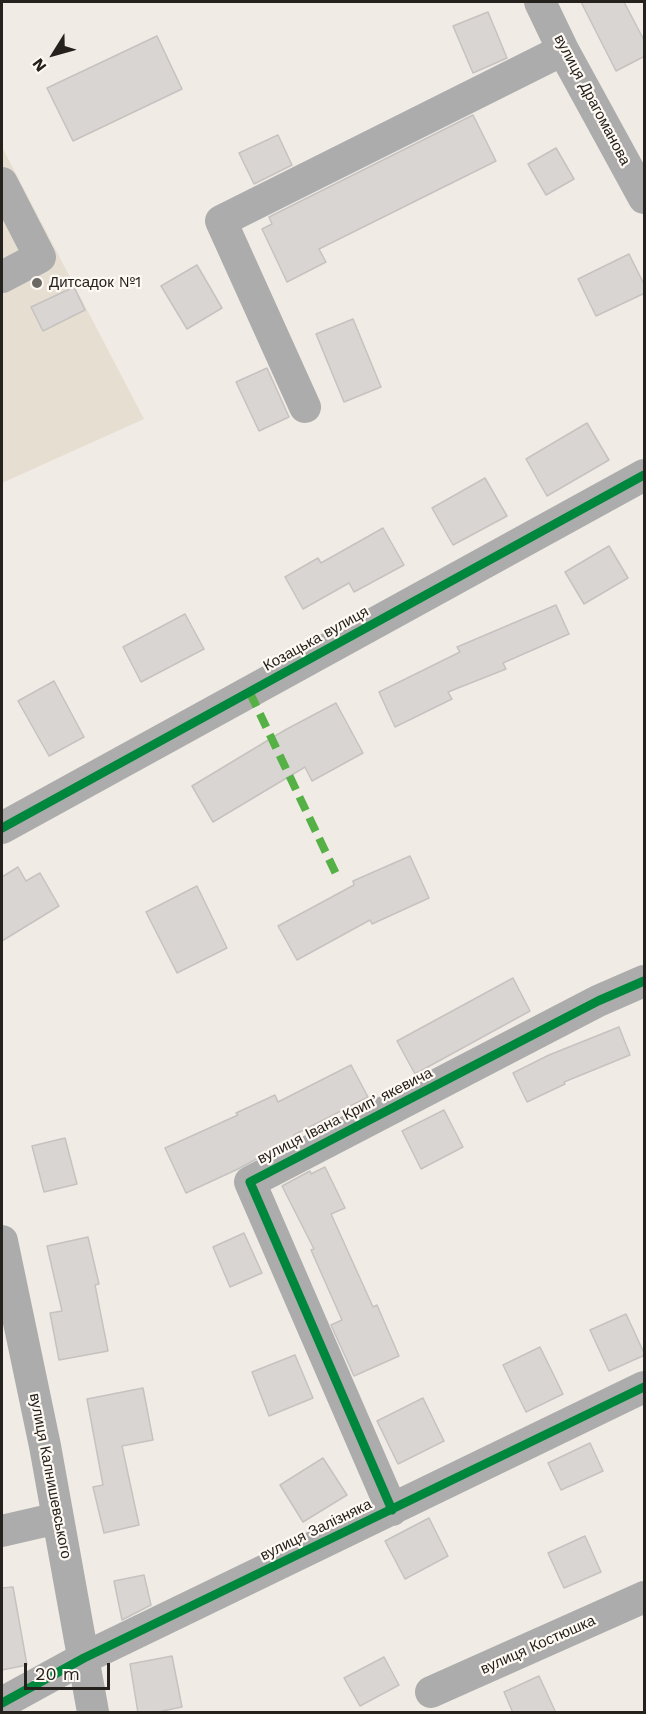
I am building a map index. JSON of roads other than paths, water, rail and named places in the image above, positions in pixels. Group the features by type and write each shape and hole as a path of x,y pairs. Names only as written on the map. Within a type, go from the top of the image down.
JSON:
{"street":[{"name":"вулиця Драгоманова","path":"540,2 563,50 645,198"},
{"path":"305,407 221,221 563,50"},
{"path":"2,183 40,258 2,277"},
{"name":"Козацька вулиця","path":"2,828 645,474"},
{"name":"вулиця Івана Крипʼякевича","path":"393,1510 250,1182 598,1001 645,981"},
{"name":"вулиця Калнишевського","path":"2,1243 45,1446 93,1713"},
{"name":"вулиця Залізняка","path":"2,1703 84,1658 645,1387"},
{"path":"2,1531 58,1518"},
{"name":"вулиця Костюшка","path":"431,1692 645,1597"}],"place":[{"name":"Дитсадок №1","path":"37,283"}]}
